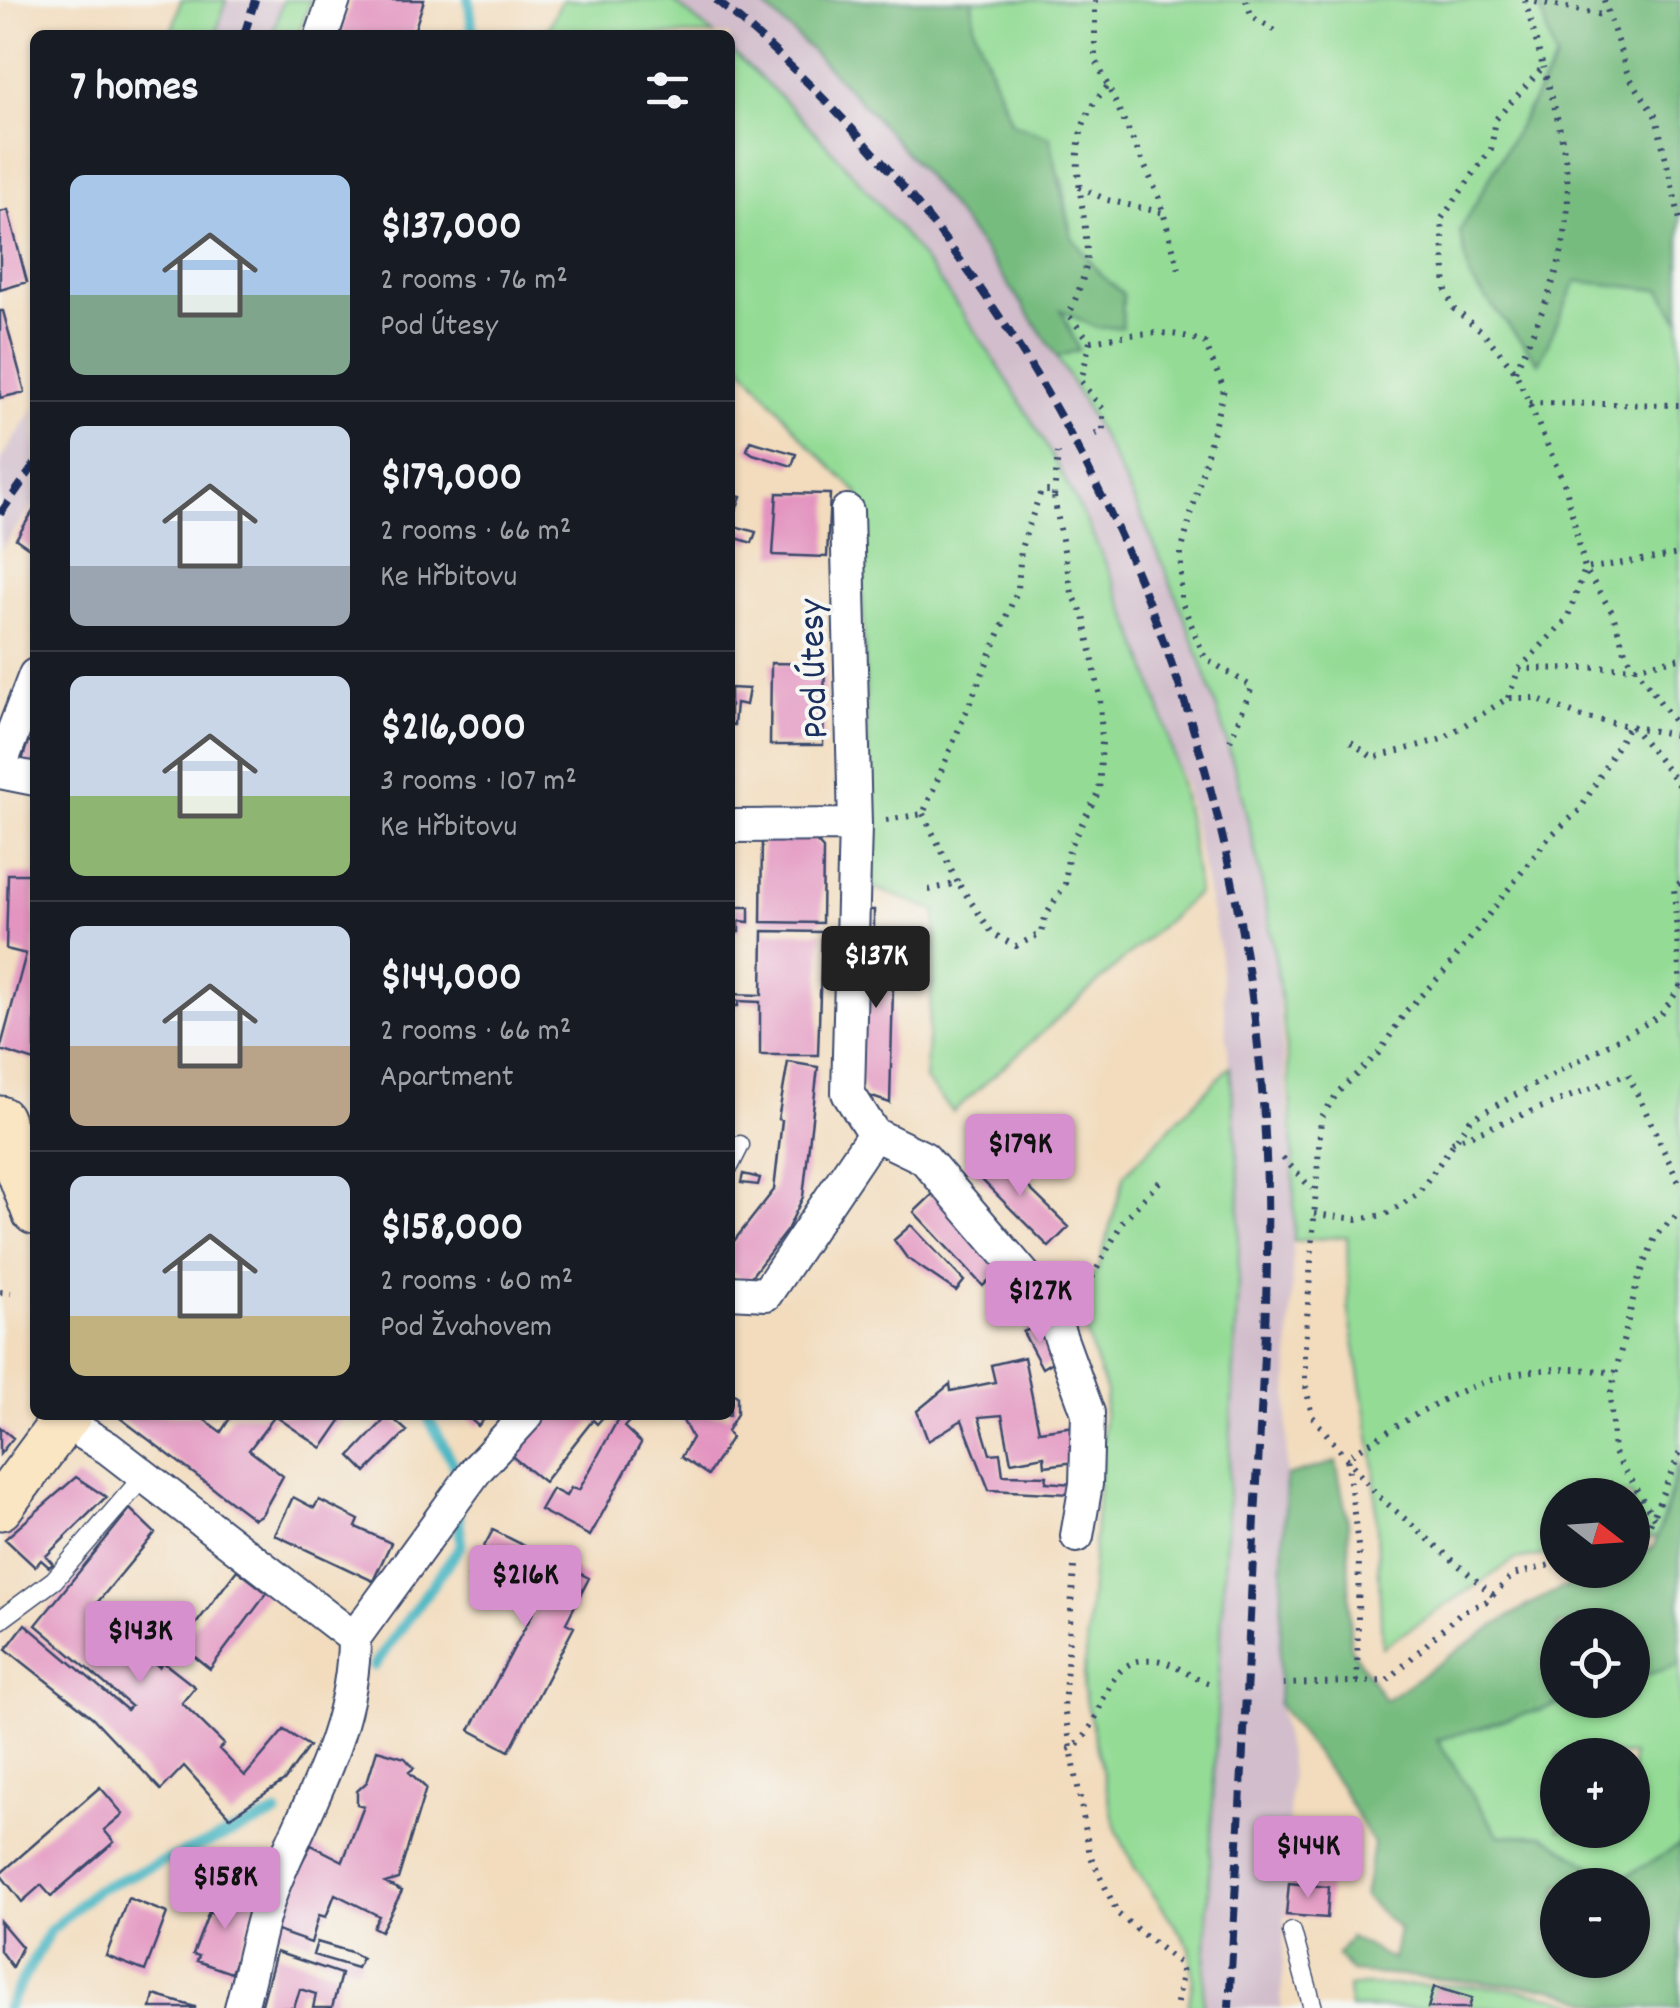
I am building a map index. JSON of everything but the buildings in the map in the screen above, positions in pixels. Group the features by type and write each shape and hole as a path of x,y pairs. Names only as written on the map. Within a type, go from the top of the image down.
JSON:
{"street":[{"path":"324,30 334,0"},
{"name":"Pod Útesy","path":"847,511 855,825 848,1093 874,1134"},
{"path":"30,688 0,769 30,778"},
{"path":"735,826 855,825"},
{"path":"0,1119 30,1199"},
{"path":"735,1292 766,1294 874,1134 924,1158 1024,1272 1055,1320 1088,1413 1086,1484 1077,1536"},
{"path":"0,1507 65,1420"},
{"path":"69,1420 354,1638"},
{"path":"241,2008 276,1880 335,1752 354,1675 354,1638 477,1468 522,1420"}],"lane":[{"path":"735,1154 740,1144"},
{"path":"0,1620 54,1580 144,1476"},
{"path":"1292,1932 1313,2008"}],"path":[{"path":"1095,0 1095,58 1164,213 1179,270"},
{"path":"1246,0 1252,16 1279,34"},
{"path":"1515,372 1552,295 1571,203 1564,136 1525,0 1607,16"},
{"path":"1604,0 1628,75 1656,117 1680,220"},
{"path":"1543,67 1496,119 1492,149 1442,218 1446,291 1454,308 1483,332 1515,372 1566,488 1585,568 1612,612 1626,654 1680,733"},
{"path":"1090,341 1069,316 1087,261 1076,146 1087,108 1106,87"},
{"path":"1079,187 1107,200 1164,213"},
{"path":"1090,341 1149,332 1186,334 1205,342 1224,390 1181,553 1181,600 1204,658 1252,687 1230,741"},
{"path":"1090,341 1081,382 1104,410 1103,431 1094,435"},
{"path":"1528,403 1680,406"},
{"path":"923,814 958,882 993,934 1016,946 1042,933 1045,917 1065,884 1068,848 1099,791 1100,697 1084,616 1072,592 1054,497 1058,452"},
{"path":"923,814 1018,589 1030,513 1041,490 1054,497"},
{"path":"1585,568 1680,554"},
{"path":"1508,698 1519,669 1567,619 1585,568"},
{"path":"1519,669 1636,668 1680,658"},
{"path":"1351,742 1373,758 1400,752 1442,739 1508,698 1536,698 1582,717 1680,733"},
{"path":"1630,724 1680,786"},
{"path":"1493,1595 1418,1534 1312,1416 1307,1397 1308,1264 1321,1118 1338,1092 1379,1053 1405,1012 1444,971 1549,837 1580,810 1630,724"},
{"path":"855,825 923,814"},
{"path":"925,891 958,882"},
{"path":"1314,1214 1357,1219 1384,1215 1417,1195 1450,1142 1471,1119 1660,1016 1680,987 1674,886 1680,883"},
{"path":"1450,1142 1628,1074 1680,1185"},
{"path":"1283,1158 1313,1190"},
{"path":"1055,1320 1077,1304 1100,1272 1123,1221 1162,1179"},
{"path":"1654,1518 1614,1453 1610,1396 1656,1235 1680,1212"},
{"path":"0,1292 11,1294"},
{"path":"1347,1457 1442,1398 1496,1375 1574,1366 1616,1373"},
{"path":"1650,1526 1680,1452"},
{"path":"1347,1457 1358,1554 1357,1682"},
{"path":"1077,1536 1062,1678 1068,1749 1090,1855 1103,1891 1125,1923 1179,1962 1182,1973 1176,2008"},
{"path":"1283,1684 1387,1681 1460,1612 1493,1595 1512,1575 1540,1568"},
{"path":"1068,1749 1086,1738 1115,1675 1131,1664 1161,1660 1212,1684"}],"shaded area":[{"path":"226,0 283,0 274,30 217,30"},
{"path":"672,0 758,0 826,62 954,207 1011,286 1105,437 1175,588 1237,769 1273,940 1295,1188 1278,1703 1291,1770 1281,2008 1203,2008 1240,1190 1219,948 1184,783 1124,609 1056,463 1010,386 911,241 787,101 735,54 735,30 708,30"},
{"path":"30,415 30,509 0,551 0,461"}],"green space":[{"path":"181,0 226,0 217,30 172,30"},
{"path":"283,0 311,0 301,30 274,30"},
{"path":"562,0 672,0 708,30 547,30"},
{"path":"758,0 972,0 974,27 1011,123 1050,137 1071,236 1099,273 1123,294 1122,327 1096,328 1061,310 1079,350 1057,357 991,260 919,168 842,82"},
{"path":"972,0 1537,0 1556,59 1460,231 1538,363 1576,281 1661,290 1680,321 1680,1454 1658,1537 1650,1538 1650,1478 1540,1478 1540,1556 1515,1560 1382,1647 1374,1461 1349,1312 1347,1236 1294,1241 1292,1123 1282,1007 1264,893 1238,782 1205,673 1163,565 1114,460 1057,357 1078,350 1059,309 1122,327 1123,294 1099,273 1071,236 1062,179 1012,123 974,27"},
{"path":"1537,0 1680,0 1680,321 1661,290 1576,281 1539,363 1470,279 1460,231 1556,60"},
{"path":"735,54 815,132 895,224 971,325 1038,432 1097,543 1144,659 1178,776 1198,893 953,1112 925,1080 937,911 872,887 859,494 809,445 735,357"},
{"path":"1230,1066 1240,1190 1238,1283 1203,2008 1188,2008 1193,1978 1190,1947 1135,1868 1116,1829 1083,1688 1106,1392 1081,1318 1078,1290 1098,1269 1125,1174"},
{"path":"1336,1462 1348,1522 1350,1647 1385,1700 1504,1620 1564,1588 1650,1588 1650,1548 1658,1536 1680,1463 1680,1664 1650,1674 1650,1608 1540,1608 1540,1710 1437,1740 1499,1836 1540,1835 1540,1848 1563,1848 1595,1868 1540,1868 1540,1978 1650,1978 1650,1868 1641,1868 1680,1845 1680,2008 1607,2008 1552,1988 1351,1972 1337,1955 1350,1937 1393,1960 1399,1929 1364,1897 1373,1844 1340,1786 1278,1704 1286,1476"},
{"path":"1680,1664 1680,1845 1642,1868 1594,1868 1562,1848 1650,1848 1650,1738 1540,1738 1540,1835 1499,1836 1437,1740 1540,1710 1540,1718 1650,1718 1650,1674"},
{"path":"1449,1986 1505,1989 1533,1992 1586,2008 1469,2008 1471,1998 1435,1987 1428,2008 1350,2008 1348,1987"}],"waterway":[{"path":"469,0 472,30"},
{"path":"430,1420 455,1467 456,1484"},
{"path":"374,1666 461,1545 458,1507"},
{"path":"7,2008 50,1931 95,1890 277,1814"}],"railway":[{"path":"246,30 255,0"},
{"path":"716,0 840,116 949,245 1042,385 1120,535 1181,692 1226,855 1255,1021 1267,1190 1264,1354 1229,2008"},
{"path":"0,514 30,471"}]}
